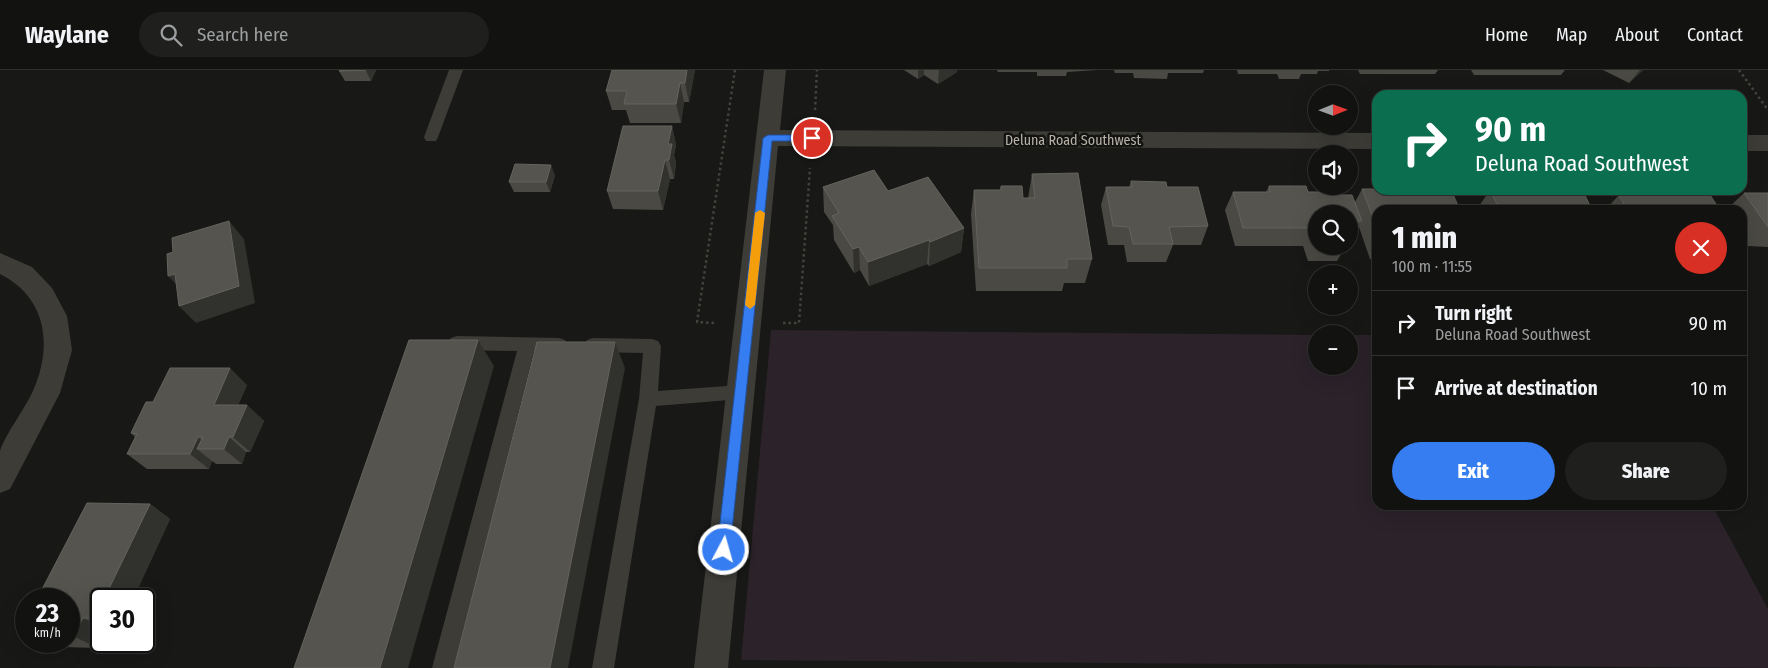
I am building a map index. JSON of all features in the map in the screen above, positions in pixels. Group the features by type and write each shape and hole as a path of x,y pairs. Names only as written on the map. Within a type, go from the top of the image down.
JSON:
{"street":[{"path":"711,668 775,70"},
{"name":"Deluna Road Southwest","path":"768,138 1372,141"},
{"path":"1747,143 1768,143"},
{"path":"0,264 23,274 43,295 54,316 58,350 46,393 0,480"}],"lane":[{"path":"431,137 456,70"},
{"path":"441,343 652,346 648,400 603,668"},
{"path":"444,668 527,344"},
{"path":"648,400 741,392"}],"path":[{"path":"1739,70 1768,110"}],"shaded area":[{"path":"771,330 1308,335 1308,375 1358,375 1358,335 1372,335 1372,510 1715,510 1768,609 1768,668 741,660"}],"building":[{"path":"612,70 687,70 685,83 680,83 676,104 624,104 627,91 606,91"},
{"path":"623,126 672,126 668,144 672,144 669,160 665,160 658,191 607,191"},
{"path":"515,164 551,165 546,182 509,182"},
{"path":"874,170 888,191 928,177 964,228 930,242 929,240 868,262 859,247 853,249 832,216 839,213 823,187"},
{"path":"1078,173 1092,259 1067,259 1067,268 979,268 974,190 1001,190 1001,186 1022,186 1023,198 1035,198 1032,174"},
{"path":"1131,181 1166,182 1167,187 1198,187 1208,226 1169,227 1173,244 1133,244 1129,227 1113,226 1106,187 1132,187"},
{"path":"1269,186 1306,186 1308,195 1352,195 1356,205 1308,205 1308,228 1243,228 1233,192 1270,192"},
{"path":"1362,189 1372,189 1372,195 1453,195 1458,205 1372,205 1372,215"},
{"path":"1747,193 1768,193 1768,227 1745,195"},
{"path":"1492,195 1585,195 1590,205 1498,205"},
{"path":"1619,195 1710,195 1717,205 1624,205"},
{"path":"1358,211 1362,221 1358,221"},
{"path":"229,221 239,286 179,306 175,274 168,276 167,254 173,252 172,238"},
{"path":"409,340 478,340 380,668 294,668"},
{"path":"537,342 615,342 550,668 454,668"},
{"path":"170,368 230,368 214,405 247,405 233,437 229,437 224,449 197,449 203,437 198,437 190,454 127,454 137,434 131,433 146,402 153,402"},
{"path":"87,503 150,504 109,588 90,588 90,618 83,618 80,623 80,588 43,588"}],"slow traffic":[{"path":"750,305 760,213"}],"route":[{"path":"724,550 768,138 812,138"}]}
